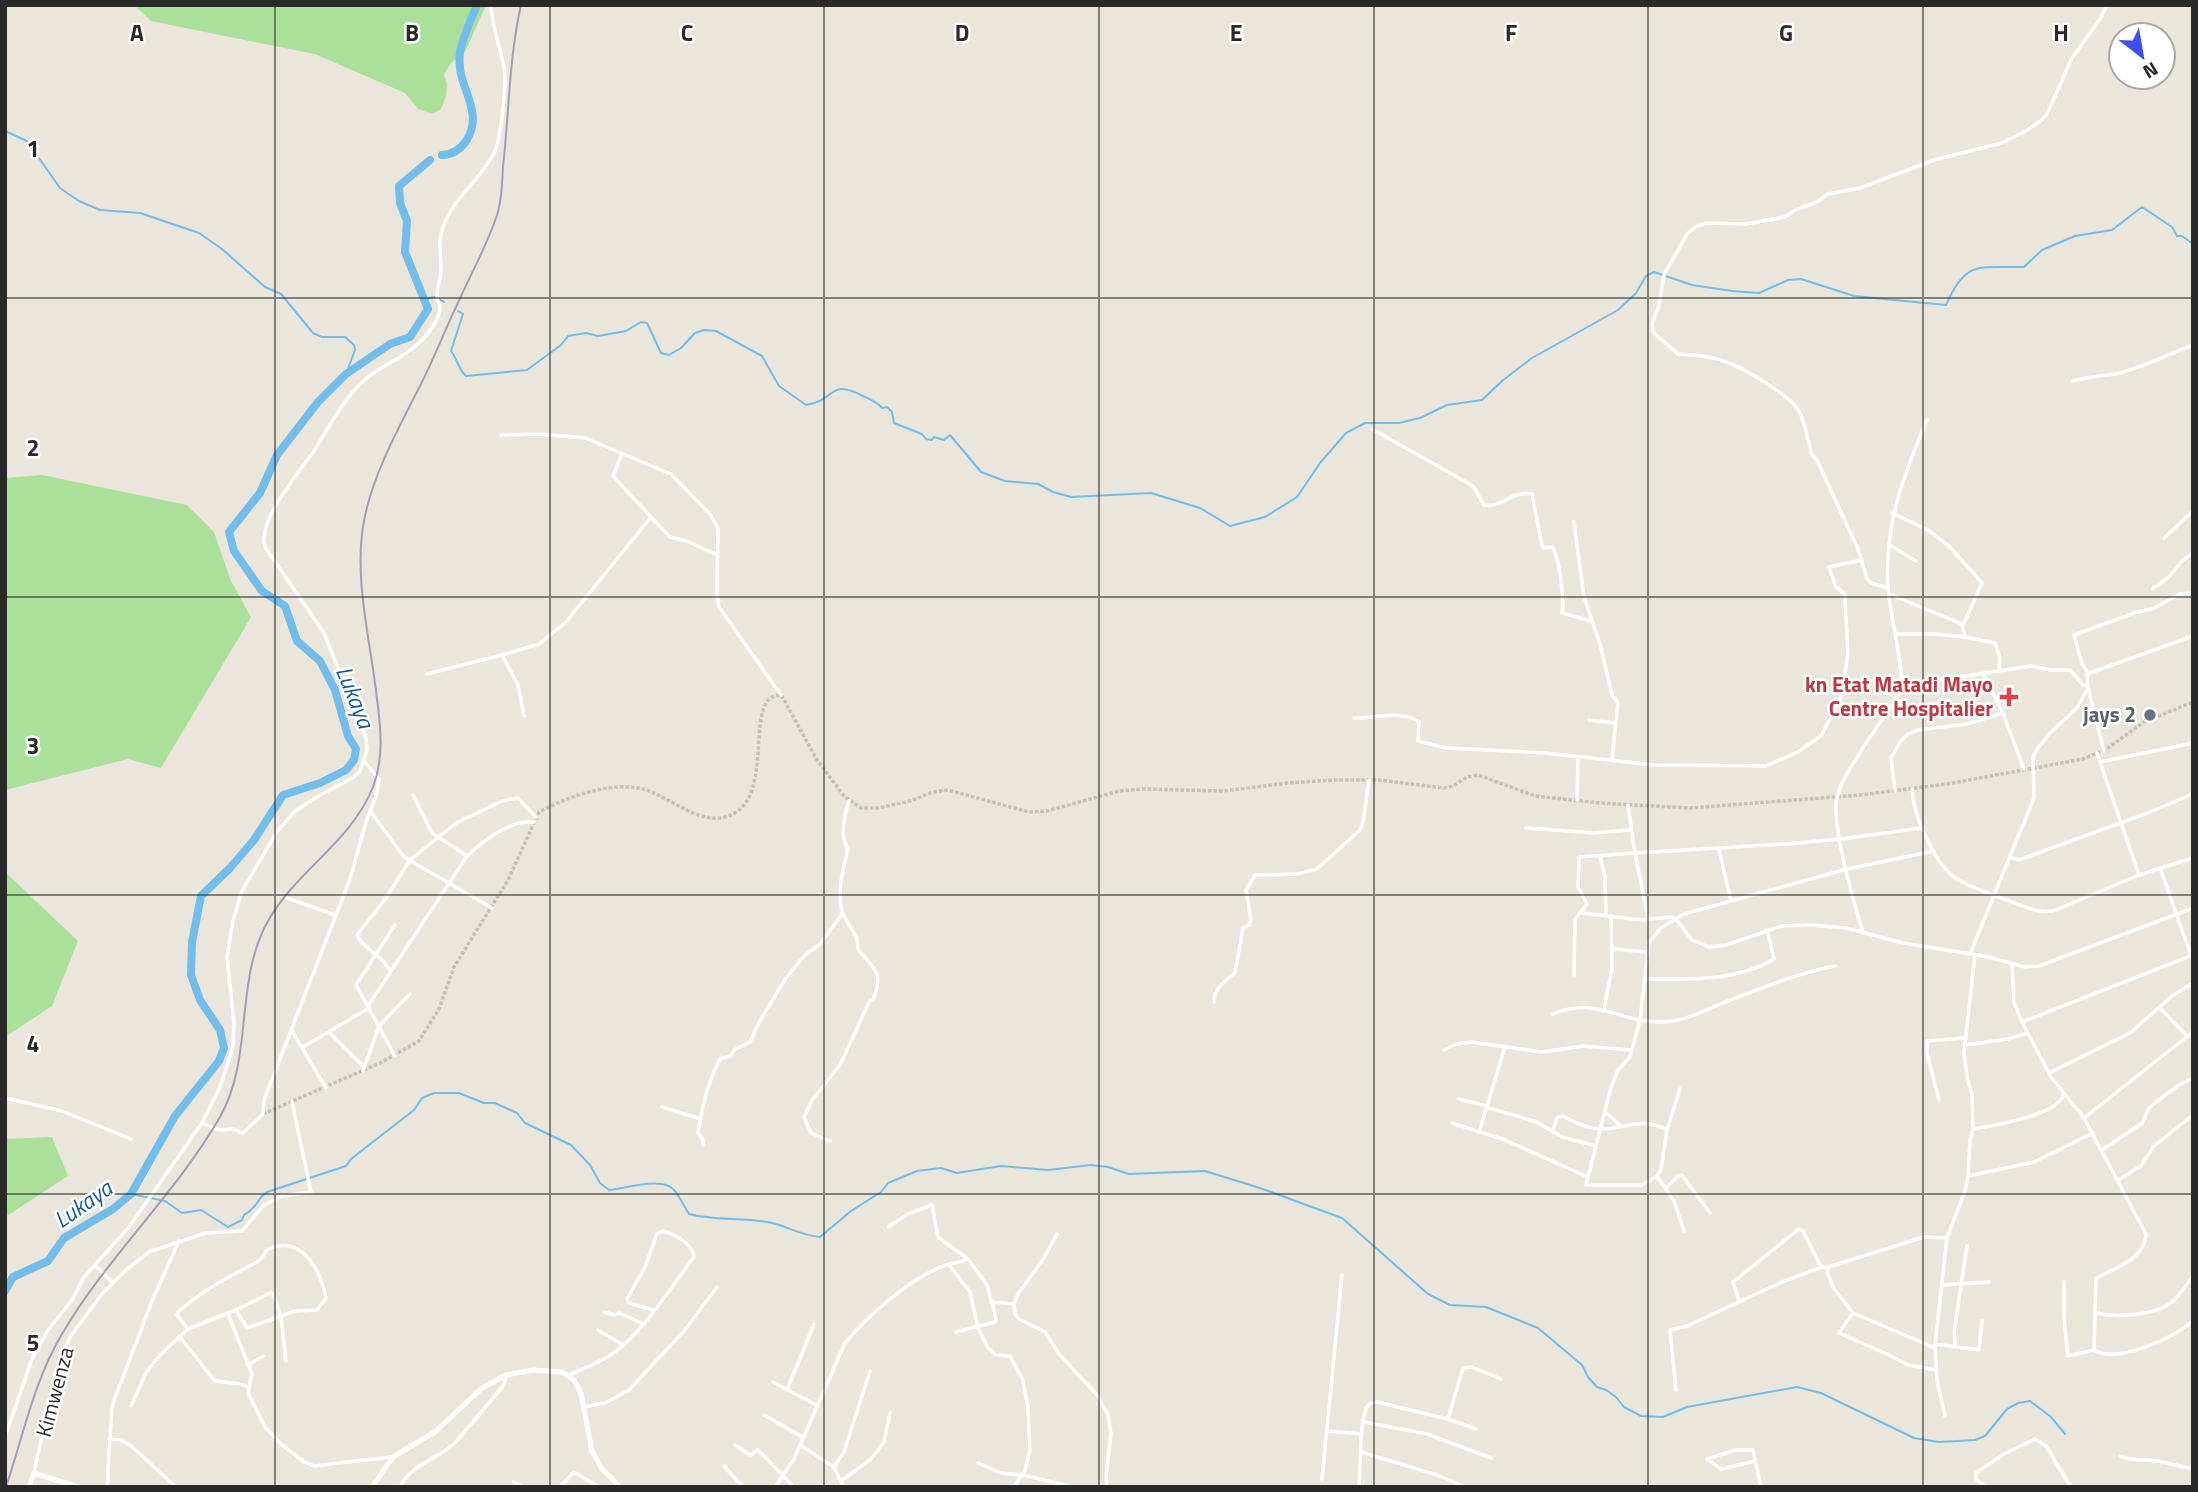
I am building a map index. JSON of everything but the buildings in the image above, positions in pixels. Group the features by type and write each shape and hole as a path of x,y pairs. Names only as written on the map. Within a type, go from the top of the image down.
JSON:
{"street":[{"path":"5,1437 32,1360 48,1330 72,1300 79,1284 136,1217 155,1190 202,1123 221,1084 233,1047 234,1025 227,957 233,921 242,891 276,833 294,812 354,777 365,762 366,738 326,637 265,547 264,534 293,477 313,453 347,399 368,377 421,342 436,321 440,309 437,297 442,270 440,237 446,218 497,147 506,84 491,5"},
{"path":"1888,588 1871,583 1817,460 1812,455 1797,407 1776,390 1732,364 1695,354 1678,354 1654,333 1652,324 1660,305 1664,275 1687,234 1697,226 1707,223 1746,224 1785,218 1795,210 1817,202 1828,194 1860,188 1934,160 2001,143 2024,132 2048,114 2072,58 2107,5"},
{"path":"2072,382 2085,377 2115,374 2193,345"},
{"path":"1863,933 1846,869 1837,814 1837,797 1860,753 1902,686 1888,588 1888,544 1892,513 1927,420"},
{"path":"1371,429 1473,486 1484,505 1494,506 1517,494 1532,495 1542,545 1544,548 1552,547 1556,552 1563,594 1562,614 1591,621"},
{"path":"501,435 579,437 601,443 670,474 710,514 718,530 719,607 781,695"},
{"path":"622,454 613,476 651,517 670,537 687,541 718,556"},
{"path":"2164,538 2193,511"},
{"path":"1892,513 1928,530 1949,546 1982,583 1964,625 1965,637"},
{"path":"428,674 539,644 565,623 651,517"},
{"path":"1574,522 1584,597 1612,695 1618,703 1612,759"},
{"path":"1888,544 1916,561"},
{"path":"2152,589 2171,576 2183,560 2193,553"},
{"path":"1354,718 1391,715 1415,719 1419,722 1418,741 1443,747 1545,753 1661,766 1766,766 1812,744 1821,736 1841,697 1848,654 1846,598 1836,587 1829,567 1862,560"},
{"path":"2104,751 2088,687 2088,673 2082,664 2074,635 2151,609 2180,594 2193,593"},
{"path":"1889,594 1964,625"},
{"path":"1895,634 1935,634 1995,643 2000,658 1999,671"},
{"path":"2088,673 2193,636"},
{"path":"502,655 518,685 524,716"},
{"path":"1902,686 2027,666 2070,670 2088,687"},
{"path":"1984,674 2003,713 2024,769"},
{"path":"1945,1416 1935,1346 1948,1231 1956,1218 1968,1176 1973,1129 1972,1094 1968,1082 1965,1045 1973,954 1993,895 2034,798 2033,757 2048,735 2077,708 2088,687"},
{"path":"1895,791 1891,758 1908,734 1918,730 1967,724 2003,713"},
{"path":"1589,720 1615,723"},
{"path":"2100,762 2193,743"},
{"path":"2098,753 2139,875"},
{"path":"1577,800 1578,758"},
{"path":"202,1123 219,1130 233,1129 243,1133 263,1114 264,1100 351,878 379,779 365,762"},
{"path":"1214,1002 1214,994 1222,982 1236,971 1243,928 1249,925 1251,920 1246,890 1255,875 1297,874 1318,868 1360,830 1369,780"},
{"path":"1912,789 1917,812 1934,851 1943,866 1955,878 2038,911 2048,911 2139,875 2193,858"},
{"path":"2011,857 2019,860 2193,794"},
{"path":"413,796 431,831 467,856"},
{"path":"303,1047 369,1007 467,856 483,841 522,822 535,820 520,799 516,797 474,814 438,837 410,860 386,898 358,934 362,943 391,971"},
{"path":"830,1140 811,1133 804,1117 811,1100 840,1065 870,1000 873,1000 878,980 878,971 858,949 854,930 842,914 839,886 844,876 848,849 845,846 843,821 849,801"},
{"path":"1628,805 1630,830 1648,919"},
{"path":"370,812 403,855 492,908"},
{"path":"1526,828 1594,833 1630,830"},
{"path":"1574,975 1575,919 1587,904 1578,887 1577,859 1580,857 1719,850 1841,839 1923,828"},
{"path":"1719,850 1731,901"},
{"path":"1680,1089 1667,1130 1666,1151 1661,1170 1657,1176 1645,1184 1632,1186 1586,1185 1615,1075 1628,1060 1640,1020 1651,937 1684,914 1846,869 1934,851"},
{"path":"1600,856 1605,877 1605,915"},
{"path":"2022,1022 2192,957 2161,868"},
{"path":"287,898 335,915"},
{"path":"1582,913 1676,919 1692,940 1709,947 1726,945 1767,930 1794,924 1810,925 1973,954 2025,968 2039,966 2193,908"},
{"path":"703,1144 698,1133 706,1088 720,1059 730,1056 734,1049 750,1042 757,1025 785,979 805,955 820,944 842,914"},
{"path":"1604,1010 1612,968 1611,916"},
{"path":"395,925 356,984 395,1056"},
{"path":"1644,979 1706,978 1758,967 1774,960 1767,930"},
{"path":"1613,949 1647,952"},
{"path":"2012,964 2014,1002 2022,1022 2049,1073 2093,1133 2144,1229 2145,1243 2134,1257 2096,1278 2094,1350"},
{"path":"1553,1014 1575,1006 1604,1010 1640,1020 1683,1020 1790,976 1835,965"},
{"path":"2049,1073 2120,1039 2172,996 2193,983"},
{"path":"329,1032 363,1069 379,1026 410,993"},
{"path":"2160,1008 2187,1036"},
{"path":"292,1031 326,1088"},
{"path":"1965,1045 2008,1039 2027,1032"},
{"path":"2084,1118 2193,1032"},
{"path":"1939,1100 1927,1053 1927,1041 1966,1038"},
{"path":"1444,1050 1455,1044 1471,1042 1542,1052 1583,1046 1632,1050"},
{"path":"1479,1132 1506,1046"},
{"path":"2102,1150 2142,1124 2153,1104 2193,1078"},
{"path":"1973,1129 2041,1113 2060,1103 2064,1092"},
{"path":"5,1098 62,1111 131,1139"},
{"path":"1459,1098 1537,1122 1562,1137 1596,1146"},
{"name":"Kimwenza","path":"34,1473 54,1377 68,1340 80,1321 113,1282 139,1259 179,1241 206,1233 244,1230 264,1205 282,1196 311,1192 292,1102"},
{"path":"662,1107 701,1119"},
{"path":"1605,1111 1615,1123 1622,1125"},
{"path":"2118,1180 2141,1166 2154,1146 2193,1115"},
{"path":"1553,1130 1557,1118 1562,1116 1601,1129 1648,1122 1667,1130"},
{"path":"1452,1124 1513,1143 1588,1178"},
{"path":"1968,1176 2034,1162 2093,1133"},
{"path":"1666,1188 1682,1175 1710,1213"},
{"path":"1657,1176 1674,1201 1684,1231"},
{"path":"888,1227 908,1214 932,1205 938,1237 968,1259 987,1285 996,1321 956,1332"},
{"path":"1740,1300 1734,1280 1799,1229 1803,1231 1822,1267"},
{"path":"569,1375 607,1357 623,1345 653,1310 695,1254 677,1236 662,1231 657,1234 645,1267 627,1299 629,1303 653,1310"},
{"path":"1057,1234 1014,1304 1017,1317 1045,1332 1059,1354 1098,1396 1108,1415 1111,1437 1105,1476 1107,1487"},
{"path":"1676,1390 1670,1331 1822,1267 1829,1268 1924,1237 1947,1238"},
{"path":"107,1487 112,1406 152,1301 179,1241"},
{"path":"188,1329 177,1314 197,1294 260,1260 267,1250 284,1245 300,1251 312,1262 321,1279 326,1298 317,1310 295,1311 247,1328 236,1310"},
{"path":"1955,1346 1967,1245"},
{"path":"775,1487 804,1438 840,1352 858,1328 911,1285 940,1267 968,1259"},
{"path":"95,1265 113,1282"},
{"path":"950,1265 970,1292 978,1328 988,1348 996,1355 1010,1356 1023,1380 1028,1408 1030,1450 1023,1475 1014,1487"},
{"path":"1829,1268 1827,1272 1832,1286 1853,1313 1935,1346 1979,1350 1982,1321"},
{"path":"1322,1479 1342,1275"},
{"path":"2097,1313 2119,1316 2165,1307 2193,1276"},
{"path":"1943,1285 1989,1282"},
{"path":"2064,1282 2068,1356 2094,1350 2119,1353 2144,1348 2174,1335 2193,1321"},
{"path":"584,1407 605,1403 629,1390 684,1331 717,1287"},
{"path":"131,1406 147,1371 179,1336 188,1329 272,1293 281,1316 286,1361"},
{"path":"992,1302 1014,1304"},
{"path":"604,1312 615,1315 619,1313 642,1323"},
{"path":"1853,1313 1839,1334 1908,1365 1937,1370"},
{"path":"228,1314 252,1378 248,1393 269,1433 309,1464 328,1465 393,1457 435,1432 482,1388 506,1376 533,1370 569,1375 578,1386 592,1451 602,1468 620,1487"},
{"path":"787,1390 814,1324"},
{"path":"598,1329 623,1345"},
{"path":"179,1336 214,1380 220,1383 239,1383 248,1387"},
{"path":"247,1365 264,1356"},
{"path":"1448,1419 1463,1368 1472,1367 1501,1379"},
{"path":"834,1467 844,1452 870,1371"},
{"path":"400,1487 409,1472 449,1449 456,1442 503,1385 506,1376"},
{"path":"773,1382 818,1406"},
{"path":"1359,1487 1366,1408 1377,1402 1448,1419 1476,1430"},
{"path":"800,1445 834,1467 842,1484 877,1451 885,1438 890,1413"},
{"path":"764,1415 804,1438"},
{"path":"1364,1422 1427,1434 1491,1458"},
{"path":"1328,1432 1362,1434"},
{"path":"109,1439 121,1440 130,1445 176,1487"},
{"path":"1985,1487 1976,1479 1976,1473 2004,1454 2035,1439 2046,1446 2071,1487"},
{"path":"735,1445 750,1455 759,1450 794,1487"},
{"path":"1755,1461 1721,1469 1707,1459 1749,1449 1753,1451 1755,1461 1760,1487"},
{"path":"1360,1452 1437,1475 1465,1487"},
{"path":"2120,1456 2129,1460 2149,1459 2193,1469"},
{"path":"372,1487 393,1457"},
{"path":"978,1463 1001,1473 1023,1475 1073,1487"},
{"path":"724,1466 743,1487"},
{"path":"560,1487 574,1472 599,1487"},
{"path":"29,1487 34,1473 78,1487"},
{"path":"514,1482 522,1487"}],"green space":[{"path":"134,5 486,5 465,52 453,61 444,75 447,84 446,96 441,109 432,114 418,109 405,93 315,54 151,21"},
{"path":"42,475 187,505 214,532 231,581 251,617 161,768 128,759 5,790 5,478"},
{"path":"5,872 78,941 52,1006 5,1037"},
{"path":"52,1137 68,1176 5,1217 5,1139"}],"waterway":[{"name":"Lukaya","path":"442,155 462,146 472,127 472,111 459,61 463,40 477,5"},
{"path":"5,131 27,141 60,188 79,201 100,210 140,213 199,233 222,249 265,287 281,294 313,333 322,337 345,337 354,345 355,350 346,374"},
{"name":"Lukaya","path":"5,1291 13,1277 48,1261 64,1238 113,1209 131,1194 175,1116 219,1061 224,1048 220,1030 200,1000 191,975 192,942 201,896 254,840 283,795 320,783 346,770 354,760 356,749 348,736 335,690 320,661 297,641 285,606 262,591 234,551 229,532 260,493 277,455 318,402 346,374 390,344 410,337 428,309 405,252 407,221 400,203 399,186 430,160"},
{"path":"458,311 463,314 451,351 466,376 527,370 561,345 568,336 586,333 598,336 626,331 641,322 647,323 661,353 669,355 681,348 695,333 704,330 716,331 762,356 779,386 806,405 838,390 852,391 882,408 887,407 892,412 894,423 922,434 926,439 932,440 934,437 944,440 950,435 981,472 1005,481 1038,484 1071,497 1151,493 1200,508 1230,526 1265,517 1297,497 1320,463 1346,433 1365,423 1399,423 1420,418 1447,405 1482,400 1532,358 1618,310 1636,293 1646,276 1654,272 1692,285 1732,291 1759,293 1788,280 1801,279 1854,296 1946,305 1953,290 1968,273 1985,267 2024,267 2042,250 2075,236 2112,230 2142,207 2172,227 2177,236 2182,236 2193,244"},
{"path":"424,299 435,297"},
{"path":"439,299 444,302"},
{"path":"131,1194 165,1201 182,1213 201,1210 228,1227 242,1220 267,1192 346,1166 351,1159 414,1110 422,1098 434,1093 459,1093 484,1103 495,1103 517,1113 525,1123 571,1145 590,1165 600,1183 609,1190 661,1184 674,1190 689,1214 772,1223 820,1237 851,1211 881,1192 888,1183 917,1171 941,1168 957,1173 1001,1166 1048,1170 1091,1165 1129,1174 1205,1171 1342,1218 1428,1294 1450,1305 1486,1307 1538,1328 1582,1365 1597,1387 1606,1390 1624,1407 1641,1416 1663,1417 1687,1407 1797,1387 1821,1393 1914,1438 1939,1442 1975,1440 1985,1436 2007,1409 2030,1401 2051,1417 2065,1434"}],"tunnel":[{"path":"263,1114 380,1063 419,1041 439,1009 454,967 508,880 539,812 589,792 630,787 653,793 698,815 722,818 733,814 746,803 753,786 763,710 770,699 781,695 817,760 844,796 861,808 878,808 948,790 1029,812 1047,811 1119,791 1143,789 1223,791 1334,780 1379,780 1444,788 1478,775 1535,796 1690,808 1860,795 1947,784 2083,759 2108,748 2144,722 2193,702"}],"railway":[{"path":"6,1487 36,1390 62,1334 99,1279 183,1173 220,1117 237,1070 251,968 268,921 293,887 351,824 373,787 379,765 380,732 362,587 361,542 364,521 373,487 387,452 430,366 497,215 502,191 512,66 521,5"}],"place":[{"name":"kn Etat Matadi Mayo Centre Hospitalier","path":"2009,697"},
{"name":"jays 2","path":"2150,715"}]}
